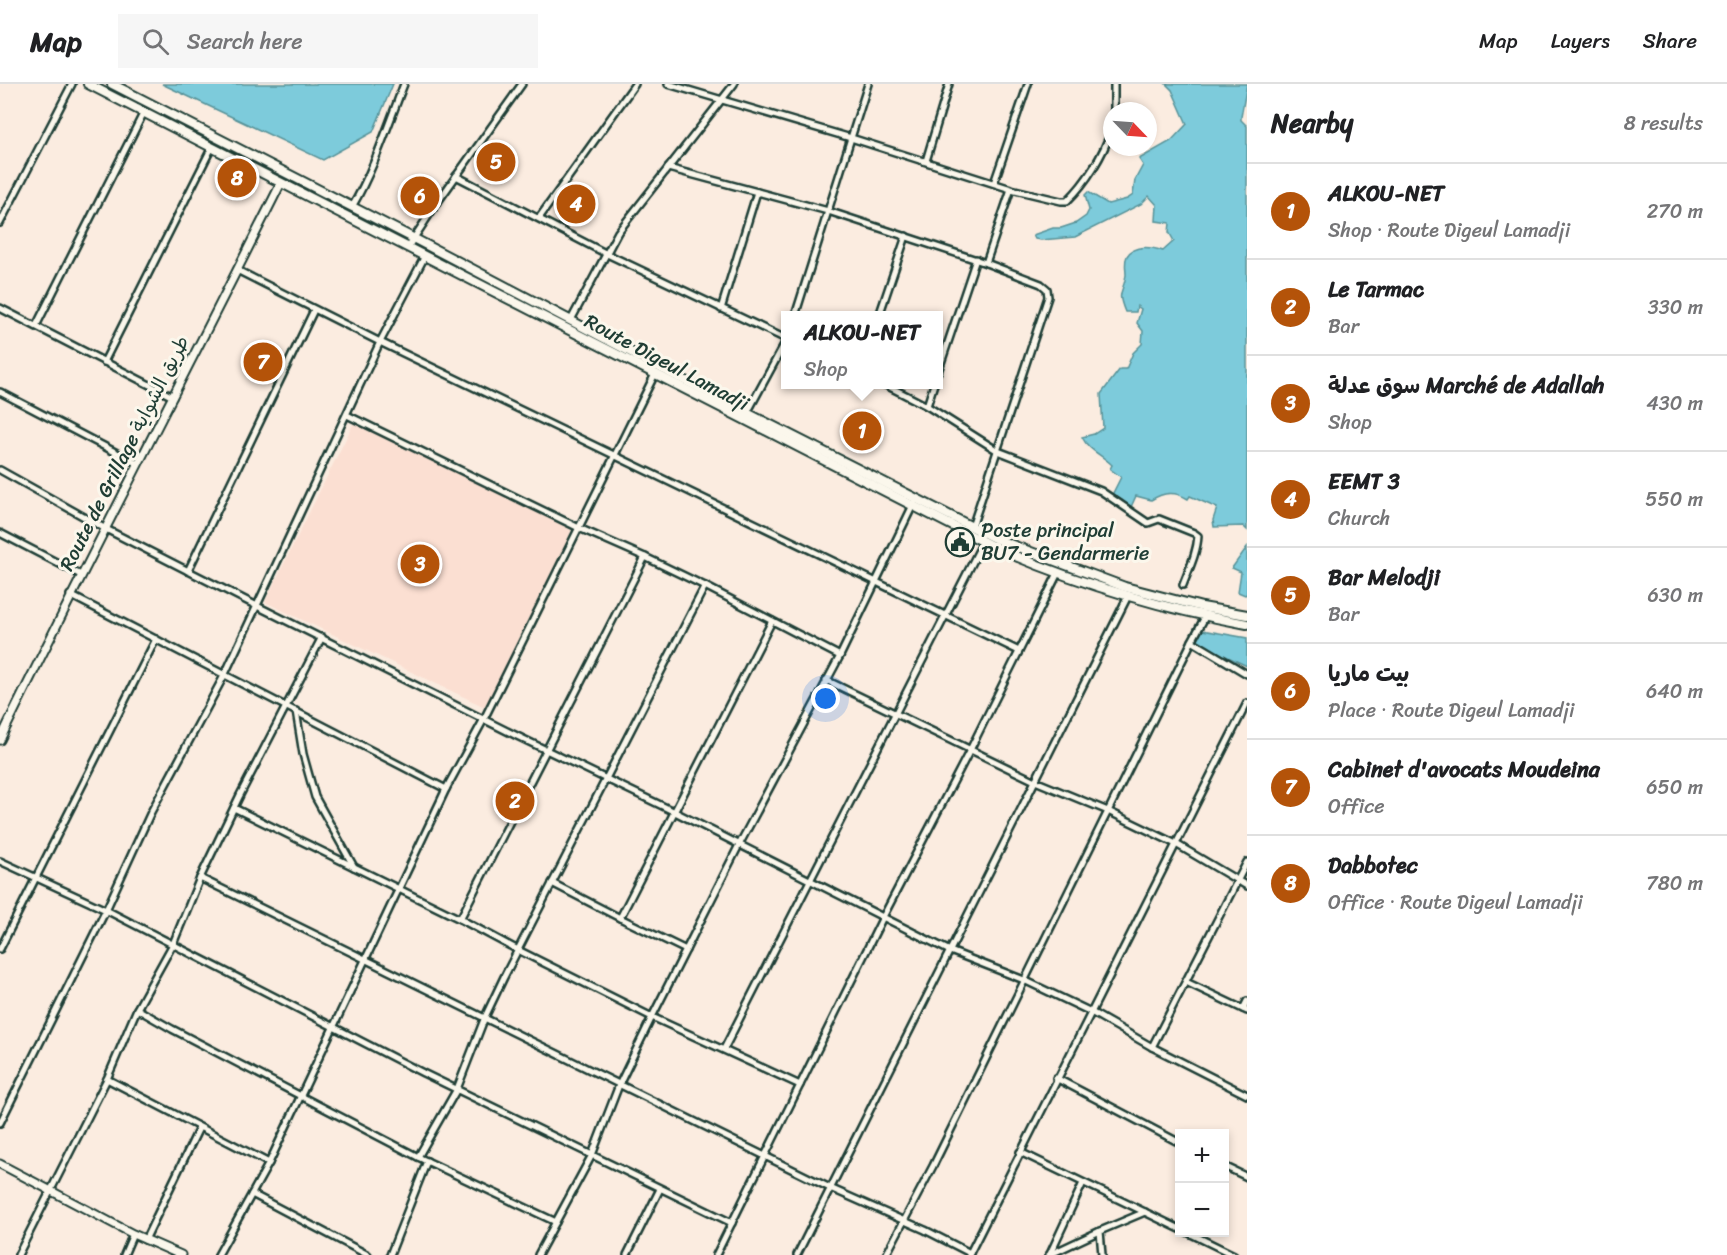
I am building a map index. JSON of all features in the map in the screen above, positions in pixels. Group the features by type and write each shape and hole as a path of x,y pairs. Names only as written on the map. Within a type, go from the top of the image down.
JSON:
{"main road":[{"name":"Route Digeul Lamadji","path":"88,84 655,374 914,502 983,542 1058,573 1128,596 1205,617 1247,624"},
{"path":"112,84 571,320 914,502 1025,551 1125,587 1202,607 1247,615"}],"street":[{"path":"0,223 2,215 72,84"},
{"path":"352,207 373,167 377,150 404,84"},
{"path":"408,247 522,84"},
{"path":"539,218 635,84"},
{"path":"668,84 851,138 1011,189 1067,201 1095,166 1103,149"},
{"path":"571,320 618,232 734,84"},
{"path":"796,311 868,84"},
{"path":"926,161 949,84"},
{"path":"994,183 1028,84"},
{"path":"1114,84 1114,102"},
{"path":"36,326 144,112"},
{"path":"104,362 212,147"},
{"path":"668,168 828,211 986,263 1041,284 1047,289 1048,297 972,527"},
{"path":"456,176 606,253 781,338"},
{"name":"Route de Grillage طريق الشواية","path":"0,740 70,595 281,183"},
{"path":"986,263 1011,189"},
{"path":"721,309 758,192"},
{"path":"880,311 906,236"},
{"path":"0,1123 106,910 151,812 225,674 380,342 425,256"},
{"path":"943,360 976,260"},
{"path":"237,270 314,310 1019,651"},
{"path":"0,308 173,397"},
{"path":"189,571 314,310"},
{"path":"747,413 781,349"},
{"path":"218,1255 269,1163 446,789 484,719 655,374"},
{"path":"894,389 927,406 998,451 1101,491 1148,523 1159,519 1194,533 1198,536 1198,541 1183,585"},
{"path":"927,406 932,389"},
{"path":"0,392 138,464"},
{"path":"347,415 579,528 705,586 840,656"},
{"path":"0,470 104,528 257,606 675,812 950,951 1024,980 1091,1012 1152,1047 1247,1095"},
{"path":"538,1255 592,1155 619,1085 652,1017 739,845 840,656 914,502"},
{"path":"0,533 81,575"},
{"path":"724,1049 983,542"},
{"path":"460,919 645,557"},
{"path":"716,1255 883,917 970,750 1058,573"},
{"path":"418,1157 457,1089 485,1017 518,950 705,586"},
{"path":"70,595 446,789"},
{"path":"797,1255 1128,596"},
{"path":"886,1255 933,1166 1205,617"},
{"path":"620,918 772,621"},
{"path":"18,1255 107,1079 137,1009 173,944 200,878 234,808 322,637"},
{"path":"0,949 156,639"},
{"path":"1192,641 1247,674"},
{"path":"826,680 1035,781 1108,811 1176,844 1247,886"},
{"path":"200,878 830,1188 925,1230 969,1254 1247,703"},
{"path":"296,711 303,754 315,797 355,868"},
{"path":"234,808 652,1017 800,1085"},
{"path":"0,861 106,910 457,1089 660,1190 732,1223"},
{"path":"1152,1047 1247,861"},
{"path":"552,883 686,950"},
{"path":"1186,982 1245,1010 1247,1000"},
{"path":"137,1009 418,1157 556,1222"},
{"path":"1056,1078 1175,1141"},
{"path":"107,1079 269,1163"},
{"path":"145,1240 199,1128"},
{"path":"1020,1152 1175,1227"},
{"path":"390,1255 427,1161"},
{"path":"0,1164 133,1234 181,1255"},
{"path":"1229,1168 1247,1177"},
{"path":"1049,1255 1083,1183"},
{"path":"627,1255 660,1190"},
{"path":"252,1194 368,1255"},
{"path":"1049,1255 1145,1212"},
{"path":"1100,1231 1102,1255"},
{"path":"124,1255 133,1234"},
{"path":"1196,1237 1234,1255"}],"shaded area":[{"path":"356,418 575,526 487,708 265,602"}],"water":[{"path":"162,84 393,84 373,132 323,160"},
{"path":"1166,84 1247,84 1241,120 1247,126 1247,530 1243,526 1214,527 1213,520 1217,508 1190,496 1188,499 1179,495 1160,495 1151,500 1136,496 1131,507 1126,506 1122,500 1112,495 1121,477 1110,469 1112,465 1091,449 1082,437 1094,434 1103,428 1101,394 1120,369 1126,369 1133,353 1142,344 1143,331 1137,323 1141,309 1137,306 1136,312 1125,312 1121,296 1126,275 1127,256 1130,252 1139,248 1154,248 1163,251 1174,241 1169,232 1170,223 1156,221 1157,205 1149,196 1141,204 1075,237 1041,240 1035,239 1033,235 1076,223 1086,216 1089,210 1085,195 1088,192 1108,204 1133,195 1135,180 1143,165 1139,159 1144,156 1157,156 1157,149 1171,141 1187,124 1172,90"},
{"path":"1247,547 1247,594 1245,595 1238,592 1241,572 1232,568"},
{"path":"1202,630 1247,638 1247,666 1196,642"}],"place":[{"name":"Bar Melodji","path":"496,162"},
{"name":"Dabbotec","path":"237,178"},
{"name":"بيت ماريا","path":"420,196"},
{"name":"EEMT 3","path":"576,204"},
{"name":"Cabinet d'avocats Moudeina","path":"263,362"},
{"name":"ALKOU-NET","path":"862,431"},
{"name":"Poste principal BU7 - Gendarmerie","path":"960,542"},
{"name":"سوق عدلة Marché de Adallah","path":"420,564"},
{"name":"Le Tarmac","path":"515,801"}]}
